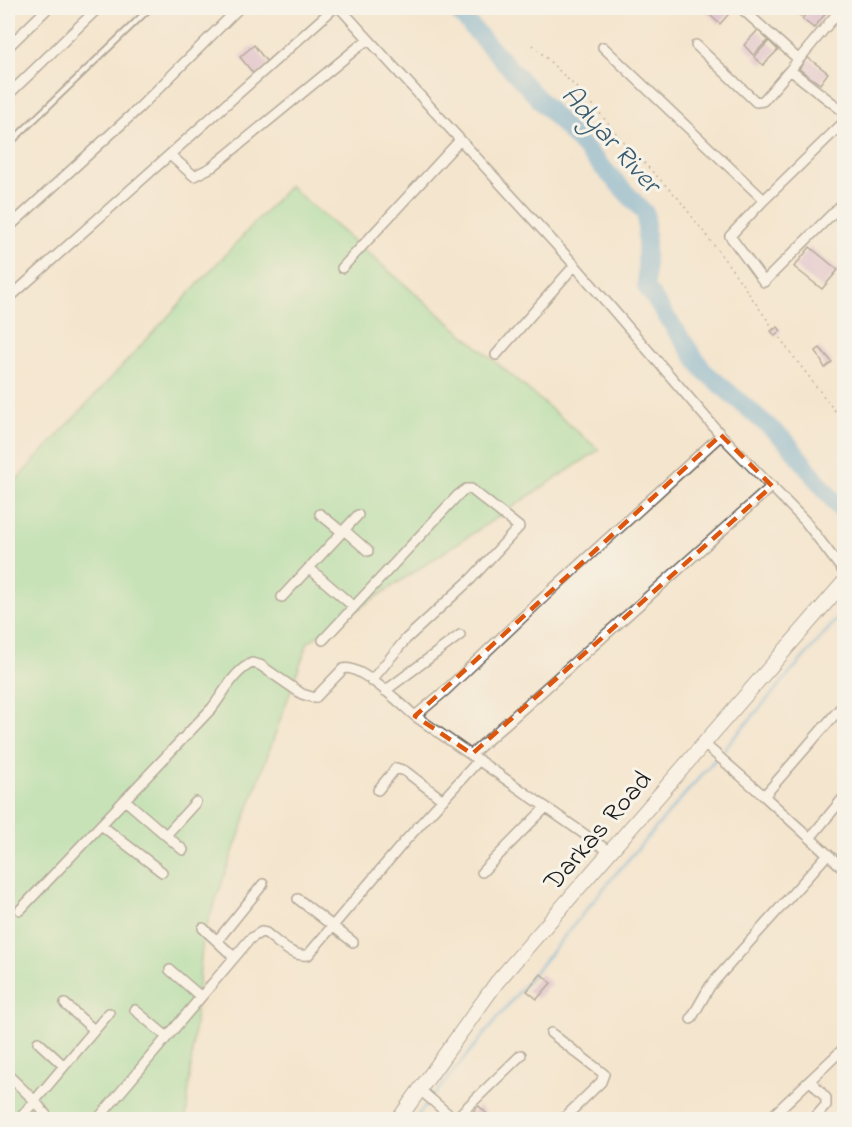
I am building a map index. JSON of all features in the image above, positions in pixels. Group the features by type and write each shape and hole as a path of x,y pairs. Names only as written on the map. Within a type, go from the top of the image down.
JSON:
{"main road":[{"name":"Darkas Road","path":"398,1119 424,1092 497,982 610,852 708,747 844,582"}],"street":[{"path":"8,47 48,8"},
{"path":"8,95 98,8"},
{"path":"8,228 138,110 239,8"},
{"path":"8,299 334,8"},
{"path":"340,8 575,265 721,435 805,521 844,572"},
{"path":"741,8 798,59"},
{"path":"696,45 756,102 764,101 840,10 837,8"},
{"path":"170,155 189,173 194,176 199,175 212,167 368,39"},
{"path":"603,47 764,200"},
{"path":"790,70 844,112"},
{"path":"844,122 730,236 764,282 844,202"},
{"path":"342,268 460,140"},
{"path":"496,355 575,265"},
{"path":"415,716 454,683 546,595 721,435"},
{"path":"97,1119 250,939 261,932 266,933 294,954 308,955 443,800 476,757 772,486"},
{"path":"323,640 466,489 471,489 519,527 471,579 406,639 371,681"},
{"path":"320,514 368,551"},
{"path":"282,597 358,515"},
{"path":"309,568 354,607"},
{"path":"386,691 460,635"},
{"path":"20,910 212,708 245,666 252,663 260,665 302,694 315,698 343,669 348,667 356,670 386,691 415,716 610,852"},
{"path":"764,796 844,704"},
{"path":"708,747 844,869"},
{"path":"378,790 396,768 405,771 443,800"},
{"path":"811,837 844,797"},
{"path":"125,800 183,850"},
{"path":"166,835 196,802"},
{"path":"482,872 546,807"},
{"path":"101,825 162,872"},
{"path":"691,1019 710,986 828,854"},
{"path":"217,940 263,884"},
{"path":"298,899 353,942"},
{"path":"203,928 234,957"},
{"path":"170,970 200,996"},
{"path":"65,1004 94,1030"},
{"path":"135,1010 166,1036"},
{"path":"21,1117 109,1013"},
{"path":"551,1033 604,1074 601,1082 562,1119"},
{"path":"38,1042 64,1066"},
{"path":"768,1119 844,1048"},
{"path":"424,1092 455,1119 521,1055"},
{"path":"8,1075 50,1119"},
{"path":"810,1080 826,1098 826,1105 813,1119"}],"lane":[{"path":"8,145 150,8"}],"path":[{"path":"533,45 588,99 621,139 678,198 844,423"}],"highlighted area":[{"path":"721,435 772,486 472,754 415,716"}],"green space":[{"path":"289,186 599,450 308,642 203,936 186,1119 8,1119 8,489"}],"building":[{"path":"702,8 734,8 720,24"},
{"path":"791,8 808,8 801,16"},
{"path":"811,8 830,8 814,28 802,19"},
{"path":"758,30 768,40 753,55 744,45"},
{"path":"769,41 778,50 763,65 754,57"},
{"path":"254,45 269,65 256,77 240,57"},
{"path":"807,57 828,73 820,84 799,69"},
{"path":"810,247 838,270 822,289 794,267"},
{"path":"778,327 781,331 775,336 771,331"},
{"path":"820,348 832,362 825,368 816,351"},
{"path":"541,974 551,983 537,999 527,991"},
{"path":"479,1106 493,1120 468,1120 467,1118"}],"waterway":[{"name":"Adyar River","path":"454,8 646,214 646,287 704,371 787,442 844,514"},
{"path":"414,1120 613,877 844,611"}]}
